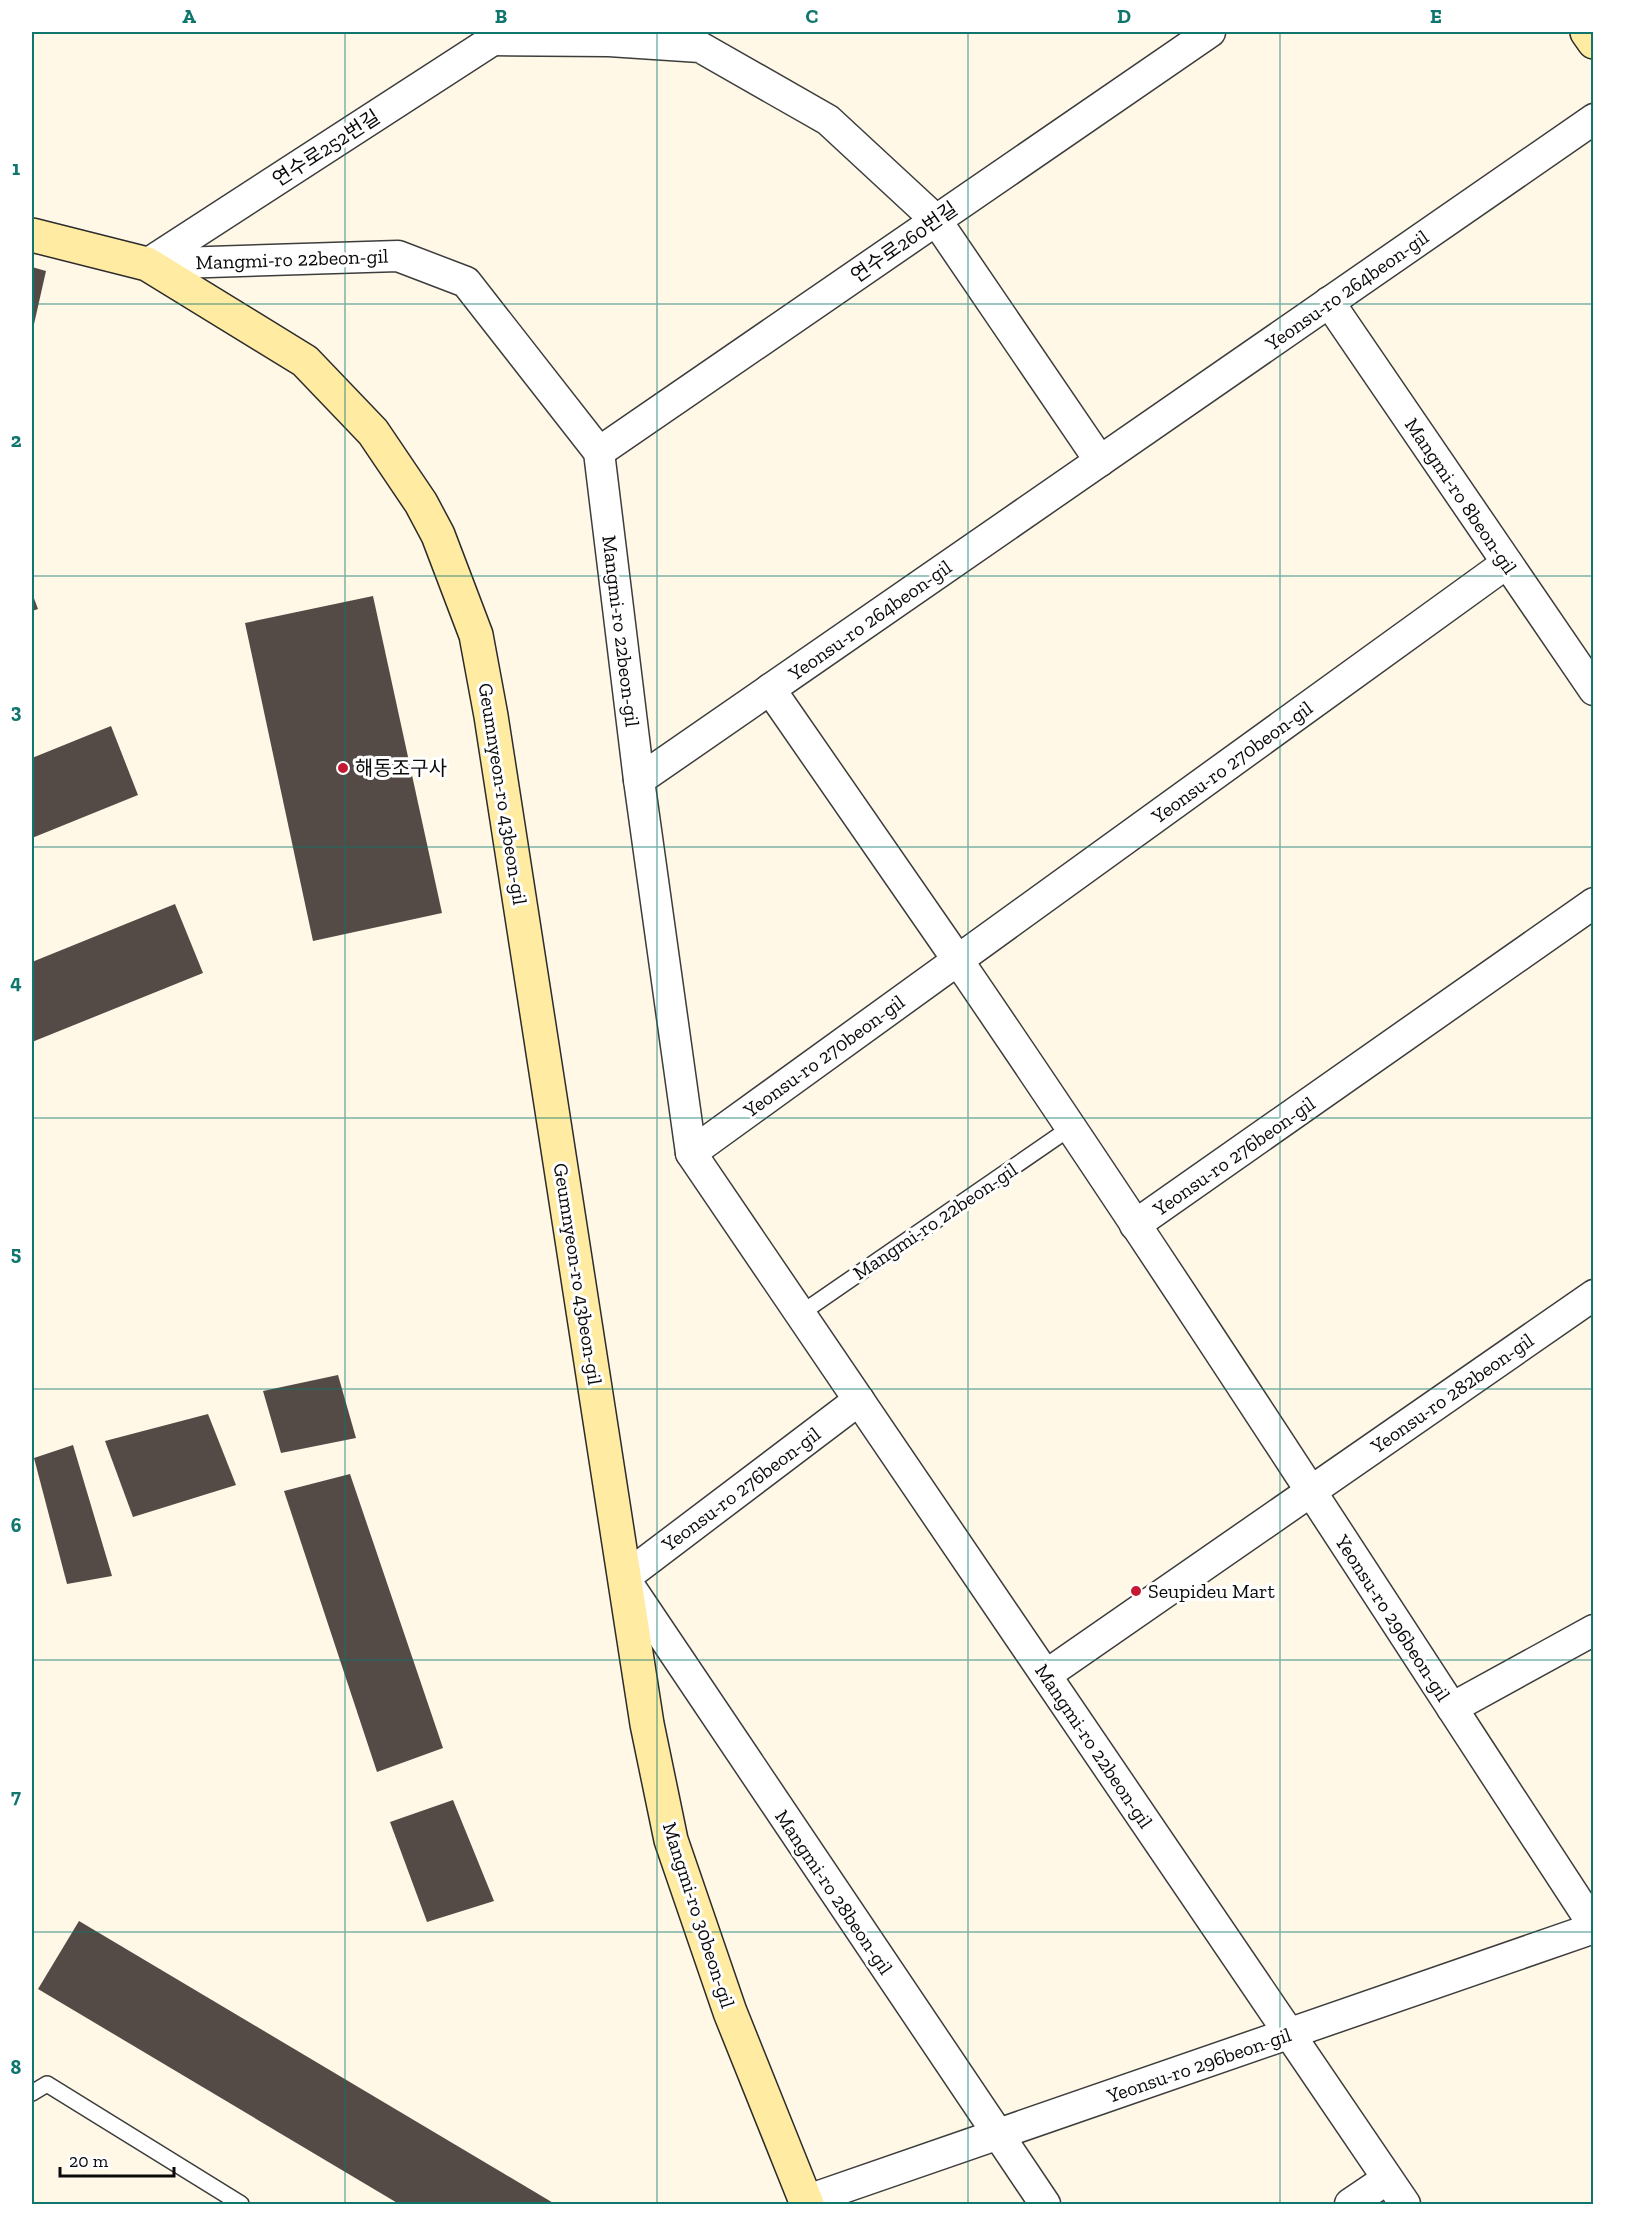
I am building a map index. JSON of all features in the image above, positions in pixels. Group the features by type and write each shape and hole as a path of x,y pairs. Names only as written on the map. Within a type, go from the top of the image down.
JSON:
{"street":[{"name":"연수로260번길","path":"599,452 1210,32"},
{"path":"1587,32 1593,42"},
{"path":"498,36 700,47 828,120 936,220 1100,461"},
{"name":"연수로252번길","path":"147,264 498,36"},
{"name":"Yeonsu-ro 264beon-gil","path":"639,780 1593,119"},
{"name":"Geumnyeon-ro 43beon-gil","path":"32,235 147,264 305,361 373,432 427,513 438,535 476,635 492,716 624,1578"},
{"name":"Mangmi-ro 22beon-gil","path":"147,264 398,256 466,282 599,452 639,780 691,1152 1405,2205"},
{"name":"Mangmi-ro 8beon-gil","path":"1329,302 1593,690"},
{"name":"Yeonsu-ro 270beon-gil","path":"691,1152 1507,563"},
{"path":"770,689 958,960"},
{"name":"Yeonsu-ro 276beon-gil","path":"958,960 1135,1225 1593,903"},
{"path":"1135,1225 1310,1491"},
{"name":"Yeonsu-ro 282beon-gil","path":"1046,1675 1593,1295"},
{"name":"Yeonsu-ro 276beon-gil","path":"624,1578 859,1400"},
{"name":"Yeonsu-ro 296beon-gil","path":"805,2204 1593,1927 1310,1491"},
{"name":"Mangmi-ro 28beon-gil","path":"624,1578 1045,2205"},
{"name":"Mangmi-ro 30beon-gil","path":"624,1578 647,1724 671,1840 730,2012 805,2204"},
{"path":"1452,1708 1593,1630"},
{"path":"1350,2205 1387,2179"}],"lane":[{"name":"Mangmi-ro 22beon-gil","path":"800,1314 1070,1128"},
{"path":"32,2093 47,2084 241,2205"}],"building":[{"path":"32,267 46,271 32,333"},
{"path":"32,593 38,609 32,611"},
{"name":"해동조구사","path":"373,596 442,913 313,941 245,623"},
{"path":"111,726 138,795 32,838 32,758"},
{"path":"175,904 203,973 32,1042 32,962"},
{"path":"338,1375 356,1438 281,1453 263,1391"},
{"path":"208,1414 236,1485 133,1517 105,1441"},
{"path":"73,1445 112,1576 67,1584 34,1458"},
{"path":"350,1474 443,1748 377,1772 284,1491"},
{"path":"453,1800 494,1901 427,1922 390,1822"},
{"path":"79,1921 555,2204 399,2204 38,1989"}],"place":[{"name":"해동조구사","path":"343,768"},
{"name":"Seupideu Mart","path":"1136,1591"}]}
